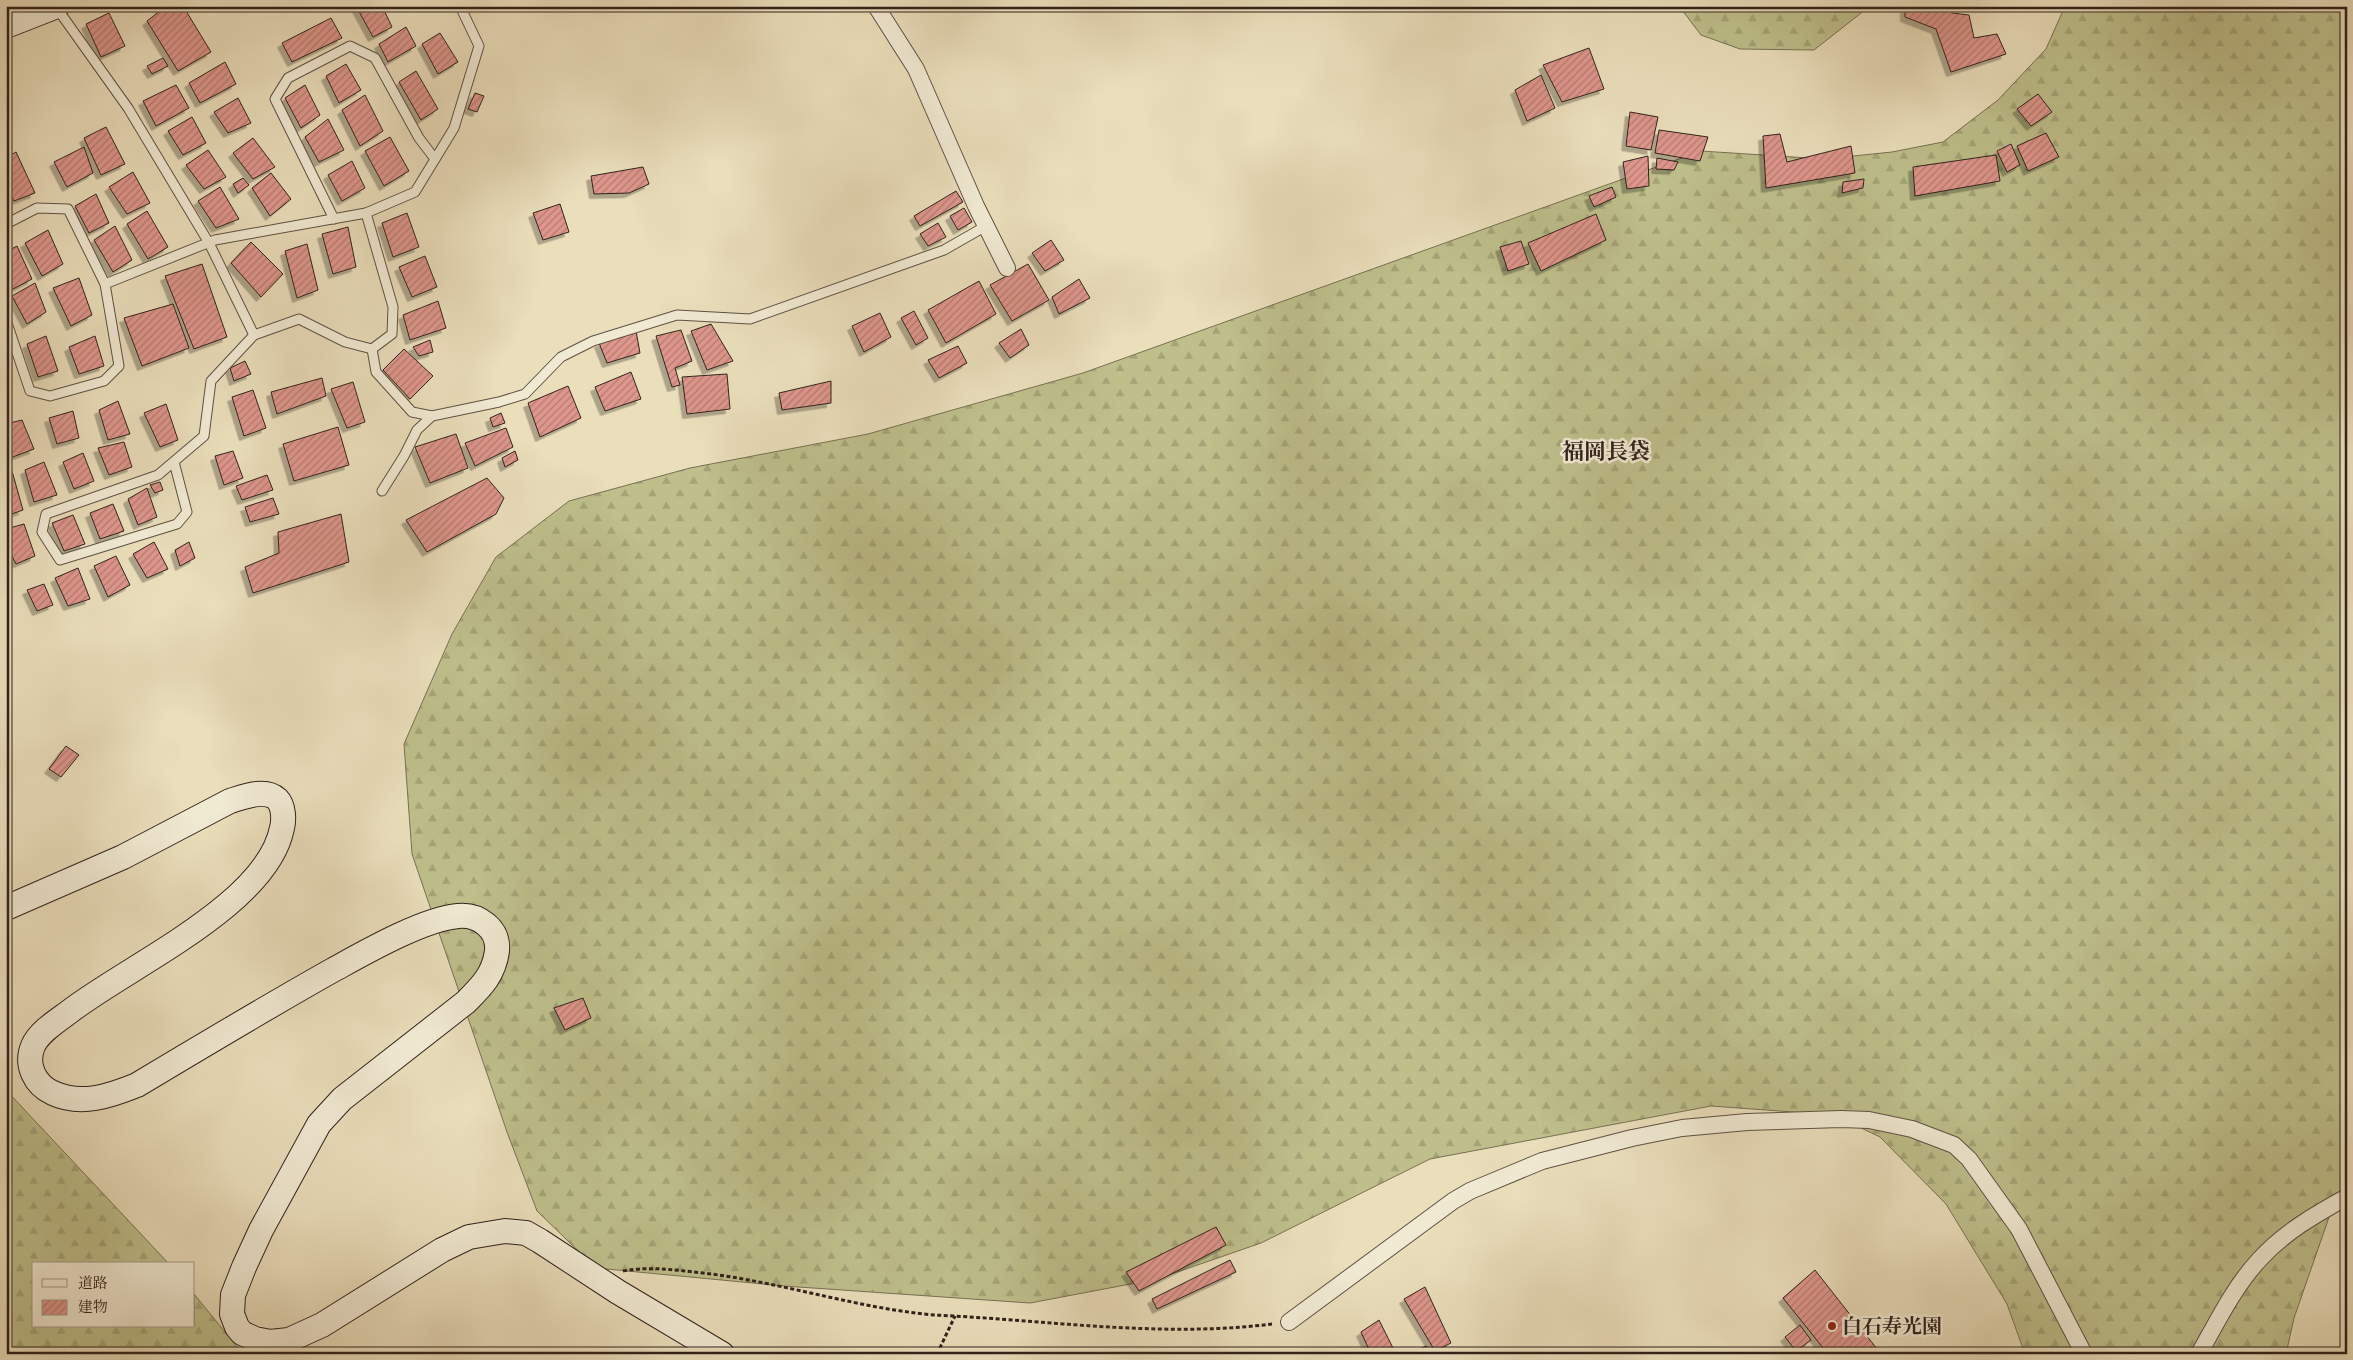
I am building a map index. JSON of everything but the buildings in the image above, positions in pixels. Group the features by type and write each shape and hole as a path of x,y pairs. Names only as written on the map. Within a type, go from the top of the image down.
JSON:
{"street":[{"path":"876,6 916,69 986,226 1007,268"},
{"path":"6,26 56,7"},
{"path":"6,908 123,857 230,801 246,796 265,794 277,799 281,807 284,822 280,838 271,859 239,895 186,936 84,1000 42,1034 33,1046 31,1061 33,1075 38,1084 61,1097 86,1099 106,1097 136,1085 380,945 425,926 458,916 474,917 486,922 494,934 497,947 492,972 485,983 466,1002 342,1099 319,1124 261,1230 233,1294 232,1314 237,1327 242,1333 255,1339 270,1342 289,1340 322,1324 442,1250 469,1237 505,1231 526,1233 722,1354"},
{"path":"1288,1322 1453,1201 1470,1191 1542,1161 1632,1138 1682,1128 1747,1122 1869,1120 1912,1129 1954,1145 1964,1155 2019,1229 2084,1354"},
{"path":"2199,1354 2227,1305 2259,1260 2284,1238 2320,1212 2347,1197"}],"lane":[{"path":"105,284 209,243 366,214 415,192 454,128 479,46 460,6"},
{"path":"56,7 128,108 209,243 254,335"},
{"path":"334,219 275,99 288,78 350,46 375,58 419,138 435,159"},
{"path":"6,224 37,208 68,210 105,284 120,366 104,381 50,396 30,391 6,320"},
{"path":"366,214 393,307 392,334 372,349"},
{"path":"372,349 376,372 412,412 432,416 499,402 525,394 560,357 593,341 677,315 750,319 944,250 986,226"},
{"path":"174,462 187,512 177,524 60,560 42,532 46,514 158,475 174,462 204,436 211,381 254,335 299,319 345,342 372,349"},
{"path":"382,491 404,456 417,430 432,416"}],"path":[{"path":"593,1275 649,1267 741,1277 902,1312 955,1316 1165,1329 1251,1327 1288,1322"},
{"path":"937,1354 955,1316"}],"green space":[{"path":"1679,6 1870,6 1814,50 1740,49 1701,35"},
{"path":"2065,6 2347,6 2347,1192 2335,1200 2294,1318 2286,1354 2025,1354 2007,1304 1946,1204 1880,1137 1834,1115 1711,1106 1430,1159 1261,1243 1157,1279 1030,1303 784,1286 596,1268 537,1211 507,1132 412,854 404,744 452,634 496,557 569,501 690,468 868,434 1083,373 1701,151 1824,159 1892,152 1943,142 1998,100 2046,49"},
{"path":"6,1090 167,1262 32,1262 32,1328 195,1328 195,1295 243,1354 6,1354"}],"place":[{"name":"白石寿光園","path":"1832,1326"}],"district":[{"name":"福岡長袋","path":"1606,451"}]}
